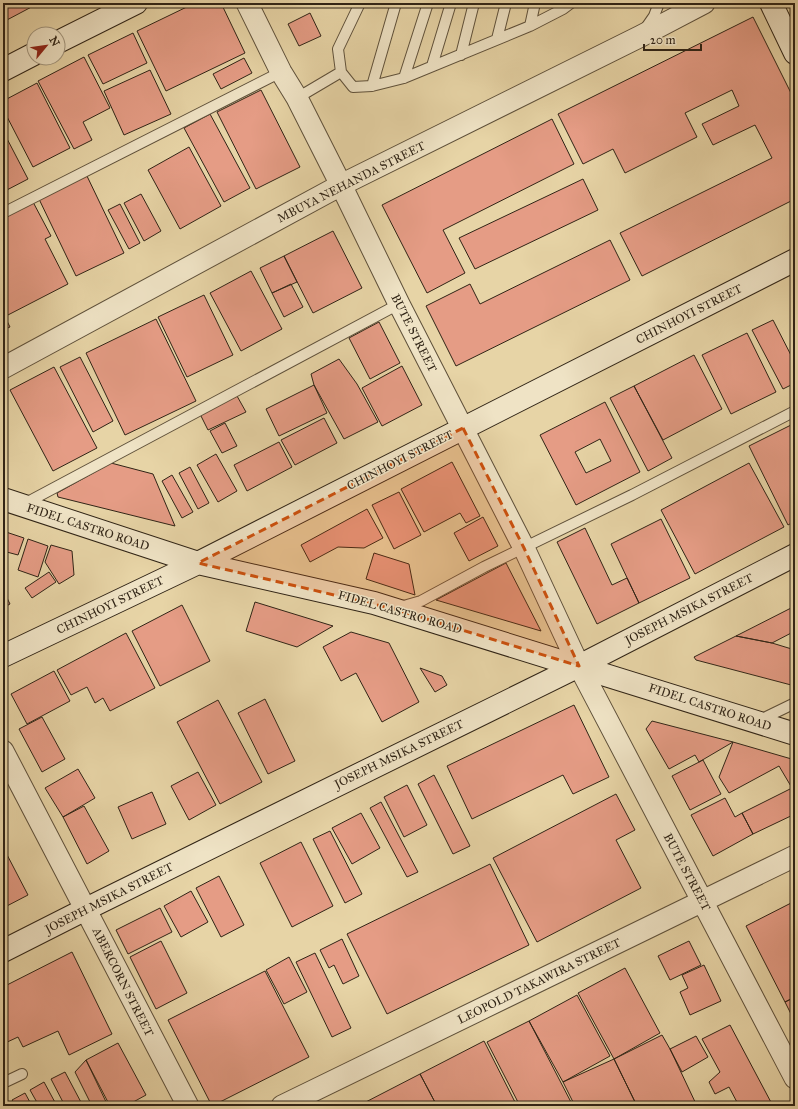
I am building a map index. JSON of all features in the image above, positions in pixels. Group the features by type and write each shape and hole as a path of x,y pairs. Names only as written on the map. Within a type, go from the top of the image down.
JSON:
{"street":[{"path":"66,38 136,3"},
{"name":"BUTE STREET","path":"247,3 281,72 297,98 342,185 399,304 524,548 579,666 795,1078"},
{"name":"MBUYA NEHANDA STREET","path":"3,368 342,185 641,36 682,9 704,3"},
{"path":"771,3 795,53"},
{"path":"3,70 26,58"},
{"name":"CHINHOYI STREET","path":"3,656 198,563 795,260"},
{"name":"FIDEL CASTRO ROAD","path":"12,502 198,563 374,603 795,734"},
{"name":"JOSEPH MSIKA STREET","path":"3,951 579,666 795,555"},
{"name":"ABERCORN STREET","path":"3,751 188,1106"},
{"name":"LEOPOLD TAKAWIRA STREET","path":"282,1106 795,856"}],"lane":[{"path":"360,3 338,49 341,72 353,87 372,86 404,78 530,26 567,5"},
{"path":"372,86 396,3"},
{"path":"404,78 428,3"},
{"path":"432,66 451,3"},
{"path":"461,55 474,3"},
{"path":"498,39 506,3"},
{"path":"530,26 535,3"},
{"path":"641,36 654,16 659,3"},
{"path":"3,213 281,72"},
{"path":"297,98 341,72"},
{"path":"12,502 399,304"},
{"path":"394,609 421,601 795,411"},
{"path":"756,722 795,703"},
{"path":"3,1083 22,1074"}],"highlighted area":[{"path":"463,428 524,548 579,666 394,609 198,563"}],"building":[{"path":"3,3 39,3 5,21 3,16"},
{"path":"195,3 221,3 245,53 166,91 137,31"},
{"path":"795,3 795,13 791,5"},
{"path":"310,13 321,36 299,46 288,24"},
{"path":"753,17 795,101 795,199 642,276 620,233 772,158 755,125 713,145 702,124 739,106 732,90 685,113 697,137 625,173 613,149 583,164 558,114"},
{"path":"133,33 147,63 103,84 88,55"},
{"path":"84,57 110,108 83,122 92,140 74,149 38,81"},
{"path":"244,58 252,73 221,89 213,74"},
{"path":"150,70 171,114 124,135 104,91"},
{"path":"37,83 70,148 33,167 3,109 3,101"},
{"path":"261,90 300,167 256,189 217,112"},
{"path":"210,114 250,188 224,202 184,128"},
{"path":"552,119 574,164 443,230 465,273 427,293 382,205"},
{"path":"3,131 28,179 3,192"},
{"path":"189,147 221,206 180,229 148,170"},
{"path":"86,174 124,253 76,276 38,197"},
{"path":"583,179 598,210 475,269 459,238"},
{"path":"141,194 161,231 144,241 124,203"},
{"path":"33,202 51,236 45,239 68,284 6,316 3,310 3,217"},
{"path":"120,204 140,243 129,249 108,210"},
{"path":"333,231 362,288 313,313 284,256"},
{"path":"610,240 630,280 456,366 426,306 470,284 480,304"},
{"path":"284,256 297,282 272,293 260,268"},
{"path":"251,271 282,329 241,351 210,293"},
{"path":"291,284 303,307 284,317 272,293"},
{"path":"204,295 233,355 187,377 158,317"},
{"path":"3,313 10,327 3,330"},
{"path":"795,315 795,326 791,317"},
{"path":"156,319 196,401 125,435 86,353"},
{"path":"773,320 795,363 795,383 783,389 752,330"},
{"path":"379,322 400,363 370,379 349,338"},
{"path":"747,333 776,392 731,414 702,355"},
{"path":"694,355 722,409 663,440 634,386"},
{"path":"80,357 113,421 93,432 60,367"},
{"path":"339,359 357,384 378,422 344,439 314,385 311,374"},
{"path":"402,366 422,405 382,426 362,388"},
{"path":"54,367 97,448 53,471 10,390"},
{"path":"314,385 327,413 279,436 266,409"},
{"path":"634,386 672,458 648,471 610,398"},
{"path":"237,396 246,412 208,430 200,414"},
{"path":"605,402 640,472 576,505 540,435","holes":["600,439 611,461 586,473 575,452"]},
{"path":"324,418 337,443 295,465 281,440"},
{"path":"225,423 237,446 222,453 210,431"},
{"path":"795,423 795,521 788,525 749,446"},
{"path":"279,442 292,467 247,491 234,465"},
{"path":"216,454 237,491 218,502 197,465"},
{"path":"452,462 480,516 466,523 460,513 424,532 401,489"},
{"path":"111,463 153,474 175,526 58,497 57,493"},
{"path":"749,463 784,527 695,574 661,510"},
{"path":"190,467 209,503 198,509 179,473"},
{"path":"172,475 193,512 182,518 162,481"},
{"path":"399,492 421,535 394,549 372,505"},
{"path":"367,509 383,538 364,548 338,547 310,562 301,545"},
{"path":"483,517 498,546 469,561 454,533"},
{"path":"661,519 690,578 639,603 611,544"},
{"path":"585,528 612,585 627,578 639,603 597,624 557,542"},
{"path":"3,531 24,538 18,555 3,551"},
{"path":"28,539 48,546 38,577 18,570"},
{"path":"51,545 72,551 74,575 59,584 45,562"},
{"path":"374,553 409,564 415,595 366,579"},
{"path":"506,563 541,631 436,600"},
{"path":"49,572 56,582 32,598 25,588"},
{"path":"3,590 10,604 3,608"},
{"path":"255,602 333,626 297,647 246,631"},
{"path":"182,605 210,661 160,686 132,631"},
{"path":"795,606 795,631 772,643 736,636"},
{"path":"351,632 389,643 419,702 382,722 356,673 341,681 323,647"},
{"path":"126,633 155,688 110,711 103,698 95,703 87,687 71,695 57,670"},
{"path":"736,636 772,643 795,650 795,686 696,660 694,657"},
{"path":"420,668 442,676 447,685 435,692"},
{"path":"54,671 70,701 27,724 11,694"},
{"path":"265,699 295,761 268,774 238,713"},
{"path":"218,700 262,782 220,804 177,722"},
{"path":"574,705 609,777 573,794 563,775 472,819 447,766"},
{"path":"42,717 65,759 42,772 19,729"},
{"path":"652,721 733,742 699,762 695,755 669,769 646,729"},
{"path":"733,742 795,760 795,814 753,834 742,813 792,788 779,766 729,793 719,777"},
{"path":"703,760 721,794 690,810 672,776"},
{"path":"78,769 95,798 63,817 45,788"},
{"path":"198,772 216,805 189,820 171,786"},
{"path":"434,775 470,846 453,854 418,784"},
{"path":"407,785 427,825 404,837 384,797"},
{"path":"152,792 166,824 132,839 118,807"},
{"path":"616,794 635,830 616,840 641,888 537,942 493,858"},
{"path":"725,798 735,817 742,813 753,834 713,856 691,815"},
{"path":"381,802 418,872 407,877 370,808"},
{"path":"84,806 109,851 87,864 63,817"},
{"path":"361,813 380,848 352,864 332,828"},
{"path":"330,831 362,894 345,903 313,839"},
{"path":"301,842 333,906 292,927 260,863"},
{"path":"3,847 28,895 3,908"},
{"path":"490,864 529,945 387,1014 347,934"},
{"path":"219,876 244,925 221,937 196,888"},
{"path":"191,891 208,922 181,937 164,906"},
{"path":"795,901 795,997 785,1002 746,926"},
{"path":"160,908 172,932 128,954 116,930"},
{"path":"342,939 359,976 343,984 334,965 329,968 320,950"},
{"path":"161,941 187,993 156,1009 130,957"},
{"path":"689,941 701,965 670,980 658,956"},
{"path":"72,952 112,1034 69,1055 58,1031 23,1047 18,1037 3,1044 3,987"},
{"path":"315,953 351,1028 332,1037 296,962"},
{"path":"289,957 307,992 284,1004 266,970"},
{"path":"704,965 721,1001 690,1015 680,992 688,988 682,975"},
{"path":"625,968 660,1033 614,1059 578,993"},
{"path":"265,971 309,1057 212,1106 168,1020"},
{"path":"577,995 610,1056 563,1082 529,1021"},
{"path":"795,997 795,1022 785,1002"},
{"path":"529,1021 573,1106 520,1106 487,1042"},
{"path":"730,1025 773,1106 739,1106 729,1087 715,1094 709,1082 720,1072 702,1039"},
{"path":"662,1035 697,1106 637,1106 614,1059"},
{"path":"696,1036 708,1057 682,1072 670,1049"},
{"path":"484,1041 517,1106 437,1106 420,1074"},
{"path":"118,1043 146,1095 126,1106 110,1106 86,1060"},
{"path":"614,1059 637,1106 575,1106 563,1082"},
{"path":"86,1060 108,1106 92,1106 75,1072"},
{"path":"65,1072 83,1106 65,1106 51,1079"},
{"path":"420,1074 437,1106 358,1106"},
{"path":"44,1082 57,1106 39,1106 30,1090"},
{"path":"25,1093 32,1106 16,1106 12,1100"},
{"path":"6,1101 8,1106 3,1106 3,1103"}]}
